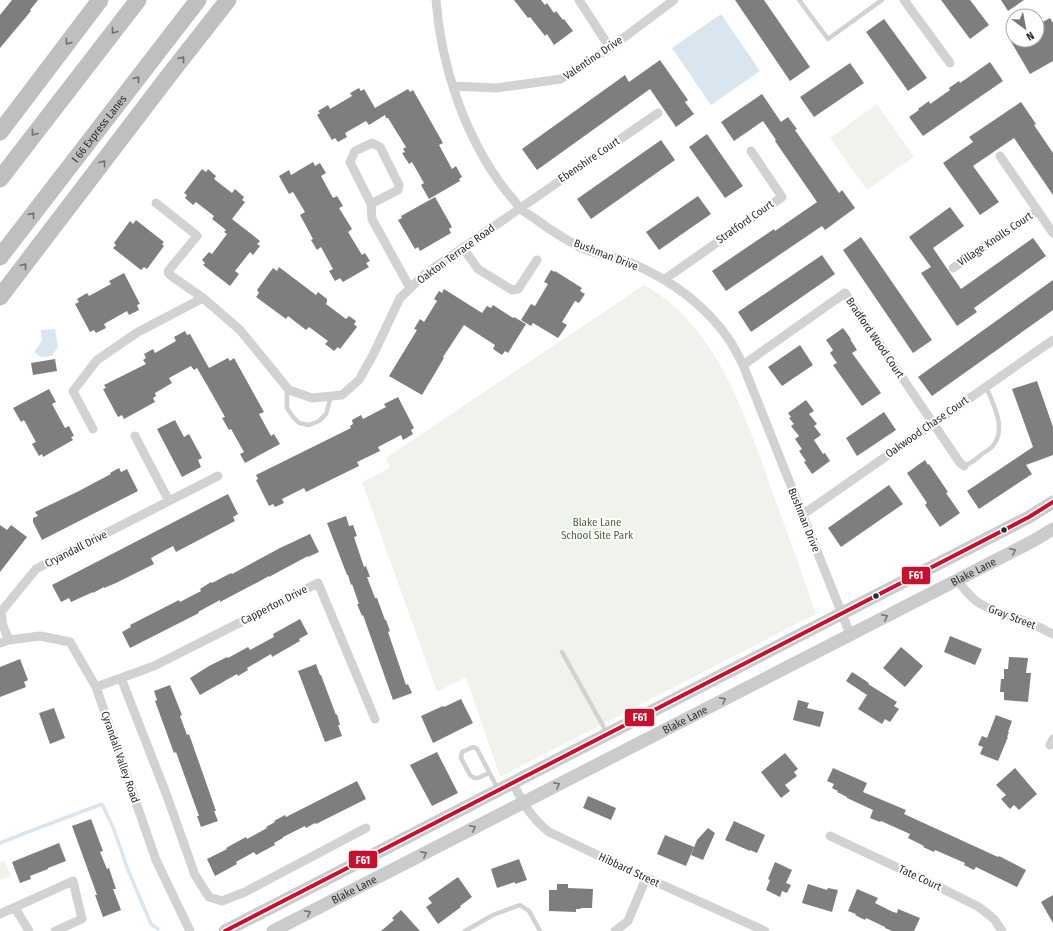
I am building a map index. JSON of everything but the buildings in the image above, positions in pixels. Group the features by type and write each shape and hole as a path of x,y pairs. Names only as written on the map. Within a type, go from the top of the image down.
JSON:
{"highway":[{"path":"0,132 100,0"},
{"path":"0,178 138,0"},
{"name":"I 66 Express Lanes","path":"0,257 198,0"},
{"path":"0,297 165,80 228,0"}],"main road":[{"name":"Blake Lane","path":"225,931 842,614 1029,517 1053,502"},
{"name":"Blake Lane","path":"273,931 1033,541 1053,529"}],"street":[{"name":"Bushman Drive","path":"436,0 442,44 459,104 484,160 520,208 557,234 581,248 629,262 664,280 692,299 717,323 731,342 743,365 850,634"},
{"path":"579,0 610,48"},
{"name":"Valentino Drive","path":"453,86 496,88 561,80 610,48 674,0"},
{"path":"904,0 950,63"},
{"name":"Ebenshire Court","path":"520,208 658,113"},
{"path":"371,204 398,190 399,185 380,147 372,143 355,151 350,162 371,204 372,219 410,288"},
{"name":"Stratford Court","path":"664,280 782,196 751,151"},
{"path":"1000,156 1053,233"},
{"name":"Oakton Terrace Road","path":"156,203 197,236 169,270 168,272 170,275 203,298 240,330 288,390 312,398 342,395 359,380 374,353 400,298 425,274 520,208"},
{"name":"Village Knolls Court","path":"954,268 1037,211"},
{"path":"463,248 478,269 512,290 518,288 537,260"},
{"name":"Bradford Wood Court","path":"743,365 845,293 960,463 964,466"},
{"path":"93,428 73,391 97,360 138,332 203,298"},
{"name":"Oakwood Chase Court","path":"802,515 1053,340"},
{"path":"135,436 169,501"},
{"name":"Cryandall Drive","path":"4,642 1,612 36,569 218,476"},
{"name":"Gray Street","path":"957,580 971,596 984,606 1027,622 1053,634"},
{"name":"Capperton Drive","path":"96,687 154,666 318,583 375,719"},
{"name":"Cyrandall Valley Road","path":"4,642 40,636 70,642 96,687 156,860 190,931"},
{"path":"121,678 167,796 195,875 209,897 222,901 245,892 366,828"},
{"name":"Hibbard Street","path":"513,783 523,803 540,825 549,832 646,878 765,931"},
{"name":"Tate Court","path":"830,836 980,907 994,919 1002,931"},
{"path":"615,931 628,921 646,878"},
{"path":"0,914 73,881 82,919 55,931"},
{"path":"15,908 29,931"}],"lane":[{"path":"799,0 828,39 882,0"},
{"path":"964,466 992,447 998,438 1000,422 986,386"},
{"path":"287,388 287,408 299,424 309,425 319,421 326,414 331,396"},
{"path":"562,652 608,734"},
{"path":"489,772 478,778 474,778 470,775 461,758 462,752 472,747 477,749 499,790"},
{"path":"465,931 493,915 520,905 529,911 540,931"}],"green space":[{"path":"877,104 914,157 867,190 830,138"},
{"name":"Blake Lane School Site Park","path":"644,285 669,302 691,324 710,348 726,375 751,433 816,614 500,777 466,677 437,692 362,482 390,468 386,458"},
{"path":"4,860 11,876 0,880 0,862"}],"shaded area":[{"path":"721,14 760,71 711,105 672,48"},
{"path":"55,329 58,347 52,356 41,357 34,352 42,341 41,330"}],"waterway":[{"path":"0,843 102,804 113,827 128,870 151,924 158,929"}],"transit line":[{"name":"F61","path":"225,931 1029,517 1053,502"}]}
